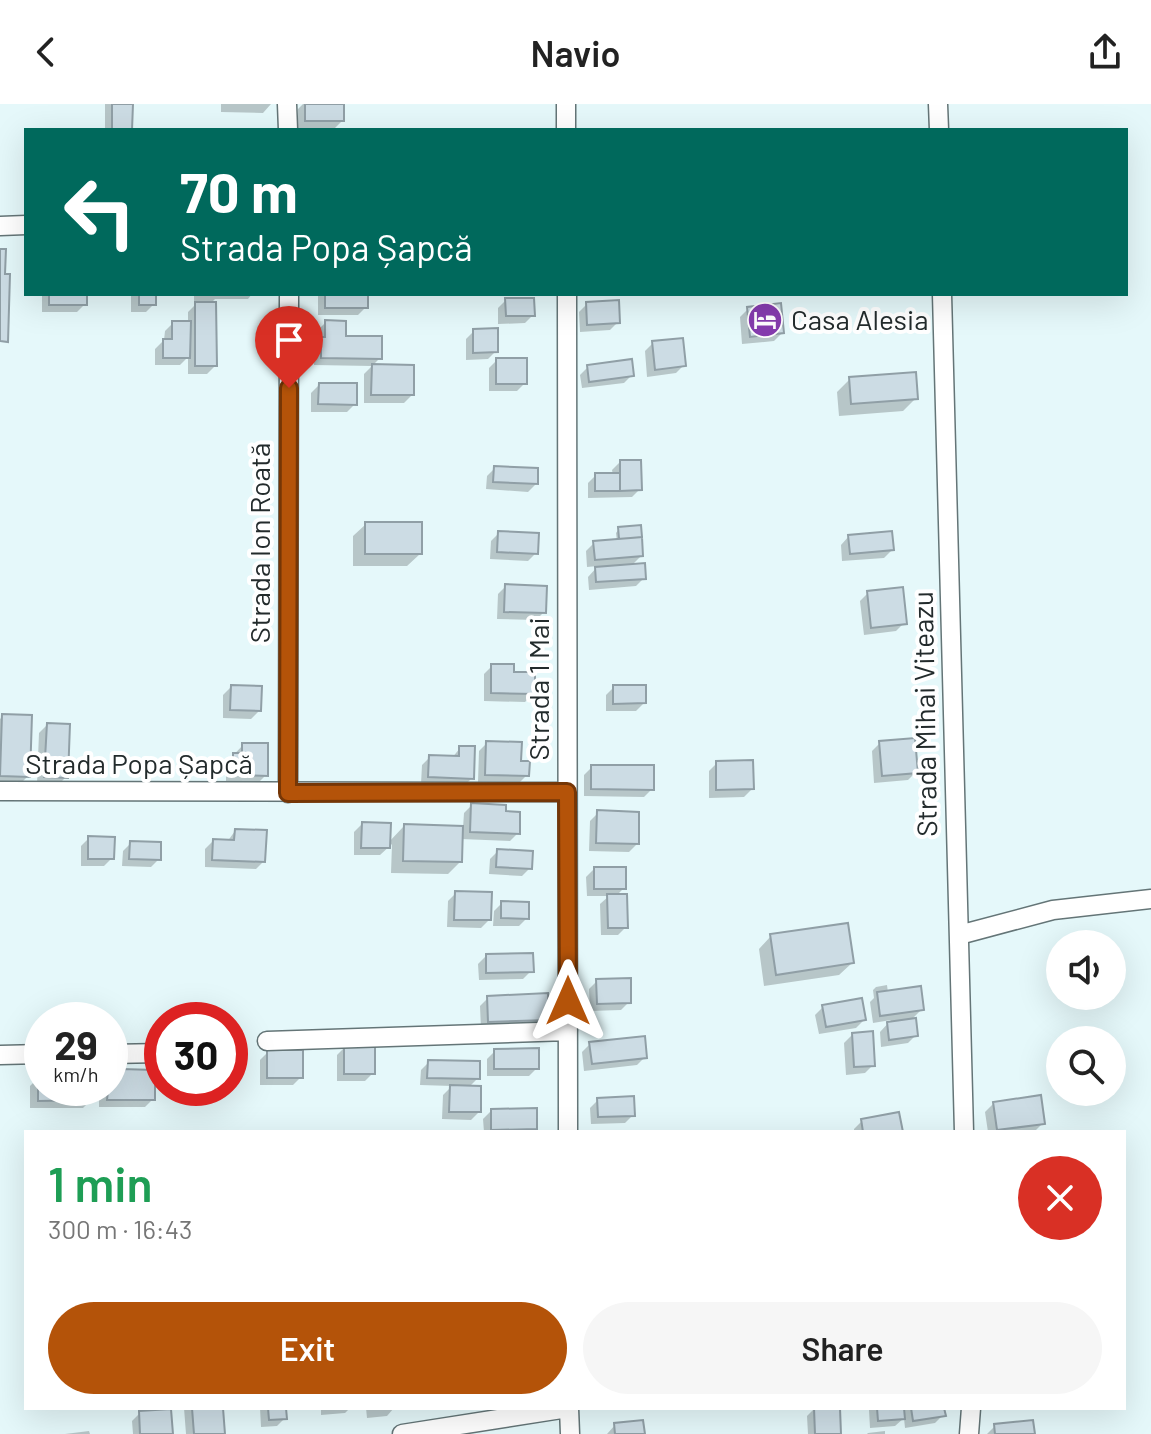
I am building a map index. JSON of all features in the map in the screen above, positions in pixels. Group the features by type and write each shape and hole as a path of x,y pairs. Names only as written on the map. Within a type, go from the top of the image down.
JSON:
{"street":[{"path":"287,104 288,128"},
{"path":"566,104 566,128"},
{"path":"938,104 939,128"},
{"path":"0,226 24,225"},
{"name":"Strada Ion Roată","path":"288,793 289,296"},
{"name":"Strada 1 Mai","path":"567,296 568,1130"},
{"name":"Strada Mihai Viteazu","path":"942,296 964,1130"},
{"name":"Strada Popa Șapcă","path":"0,791 567,792"},
{"path":"959,935 1053,910 1151,899"},
{"path":"267,1041 568,1031"},
{"path":"0,1055 24,1054"},
{"path":"402,1434 556,1410"},
{"path":"569,1410 570,1434"},
{"path":"969,1434 971,1410"}],"building":[{"path":"112,104 133,104 132,128 112,128"},
{"path":"305,104 344,104 344,121 305,121"},
{"path":"0,249 6,249 5,274 10,274 8,342 0,341"},
{"path":"49,296 87,296 87,305 49,305"},
{"path":"139,296 156,296 156,305 139,305"},
{"path":"325,296 368,296 368,308 325,308"},
{"path":"505,298 534,298 535,316 506,316"},
{"path":"619,300 620,323 587,325 586,302"},
{"path":"195,302 216,302 217,366 195,366"},
{"name":"Casa Alesia","path":"781,303 784,333 750,337 747,307"},
{"path":"325,320 346,321 346,336 382,336 382,359 321,358"},
{"path":"172,321 191,321 190,358 163,358 163,339 172,339"},
{"path":"498,328 498,352 473,353 473,329"},
{"path":"683,338 686,366 655,370 652,341"},
{"path":"496,358 527,358 527,384 496,384"},
{"path":"632,359 634,376 589,382 587,365"},
{"path":"372,364 414,365 414,395 371,395"},
{"path":"916,372 918,399 851,404 849,377"},
{"path":"319,383 357,383 357,405 318,404"},
{"path":"620,460 641,460 642,490 620,491"},
{"path":"494,466 538,468 538,484 493,482"},
{"path":"595,473 620,473 620,491 595,491"},
{"path":"365,522 422,522 422,554 365,554"},
{"path":"641,525 642,537 619,539 618,527"},
{"path":"498,531 539,533 538,554 497,552"},
{"path":"892,531 894,550 850,554 848,535"},
{"path":"642,537 643,556 595,560 593,541"},
{"path":"645,563 646,579 596,582 595,567"},
{"path":"505,584 547,586 546,613 504,612"},
{"path":"903,587 907,624 871,628 867,591"},
{"path":"491,664 514,664 514,672 535,672 535,694 491,693"},
{"path":"231,685 262,686 261,711 230,710"},
{"path":"613,685 646,685 646,703 613,704"},
{"path":"2,714 32,715 30,777 0,776"},
{"path":"47,723 70,724 68,778 44,777"},
{"path":"915,738 918,773 882,776 879,741"},
{"path":"486,741 522,742 521,761 530,761 529,776 485,775"},
{"path":"242,743 268,743 268,776 233,775 233,753 242,753"},
{"path":"459,746 475,746 474,779 428,777 429,755 459,756"},
{"path":"753,760 754,789 716,790 716,761"},
{"path":"591,765 654,765 654,790 591,789"},
{"path":"471,803 506,805 506,811 520,812 520,834 470,832"},
{"path":"597,810 639,812 639,844 596,843"},
{"path":"362,822 391,823 390,848 361,848"},
{"path":"404,824 463,826 462,862 403,861"},
{"path":"235,829 267,830 265,862 212,860 213,839 234,840"},
{"path":"88,836 115,837 114,859 88,859"},
{"path":"130,841 161,842 161,860 129,859"},
{"path":"497,849 533,851 532,869 496,867"},
{"path":"594,867 626,867 626,889 594,889"},
{"path":"455,891 492,892 491,920 454,920"},
{"path":"607,894 627,894 628,928 608,928"},
{"path":"501,901 529,902 529,919 501,918"},
{"path":"848,923 854,963 776,975 770,934"},
{"path":"533,953 534,972 486,973 486,954"},
{"path":"631,978 631,1003 597,1004 596,979"},
{"path":"921,986 924,1010 880,1016 877,992"},
{"path":"548,993 549,1020 488,1022 487,996"},
{"path":"862,998 866,1020 826,1027 822,1005"},
{"path":"916,1018 918,1036 889,1040 887,1022"},
{"path":"873,1031 875,1066 854,1067 852,1033"},
{"path":"645,1036 647,1058 592,1064 589,1042"},
{"path":"375,1044 375,1074 344,1074 344,1045"},
{"path":"539,1048 539,1069 494,1069 494,1049"},
{"path":"267,1050 303,1050 303,1078 267,1078"},
{"path":"428,1060 480,1061 480,1079 427,1078"},
{"path":"128,1069 144,1070 144,1100 128,1100"},
{"path":"450,1085 481,1086 481,1112 449,1112"},
{"path":"1041,1095 1045,1124 997,1130 993,1102"},
{"path":"634,1096 635,1116 598,1117 597,1098"},
{"path":"537,1108 537,1129 491,1130 491,1109"},
{"path":"899,1112 903,1130 863,1130 861,1119"},
{"path":"171,1410 173,1434 140,1434 139,1411"},
{"path":"192,1410 223,1410 225,1434 194,1434"},
{"path":"268,1410 286,1410 287,1419 269,1420"},
{"path":"814,1410 840,1410 841,1434 815,1434"},
{"path":"877,1410 904,1410 905,1419 878,1421"},
{"path":"911,1410 944,1410 946,1416 913,1421"},
{"path":"643,1420 645,1434 615,1434 614,1423"},
{"path":"1033,1420 1035,1434 995,1434 994,1424"}],"place":[{"name":"Casa Alesia","path":"765,320"}],"route":[{"path":"289,388 288,793 567,792 568,1001"}]}
